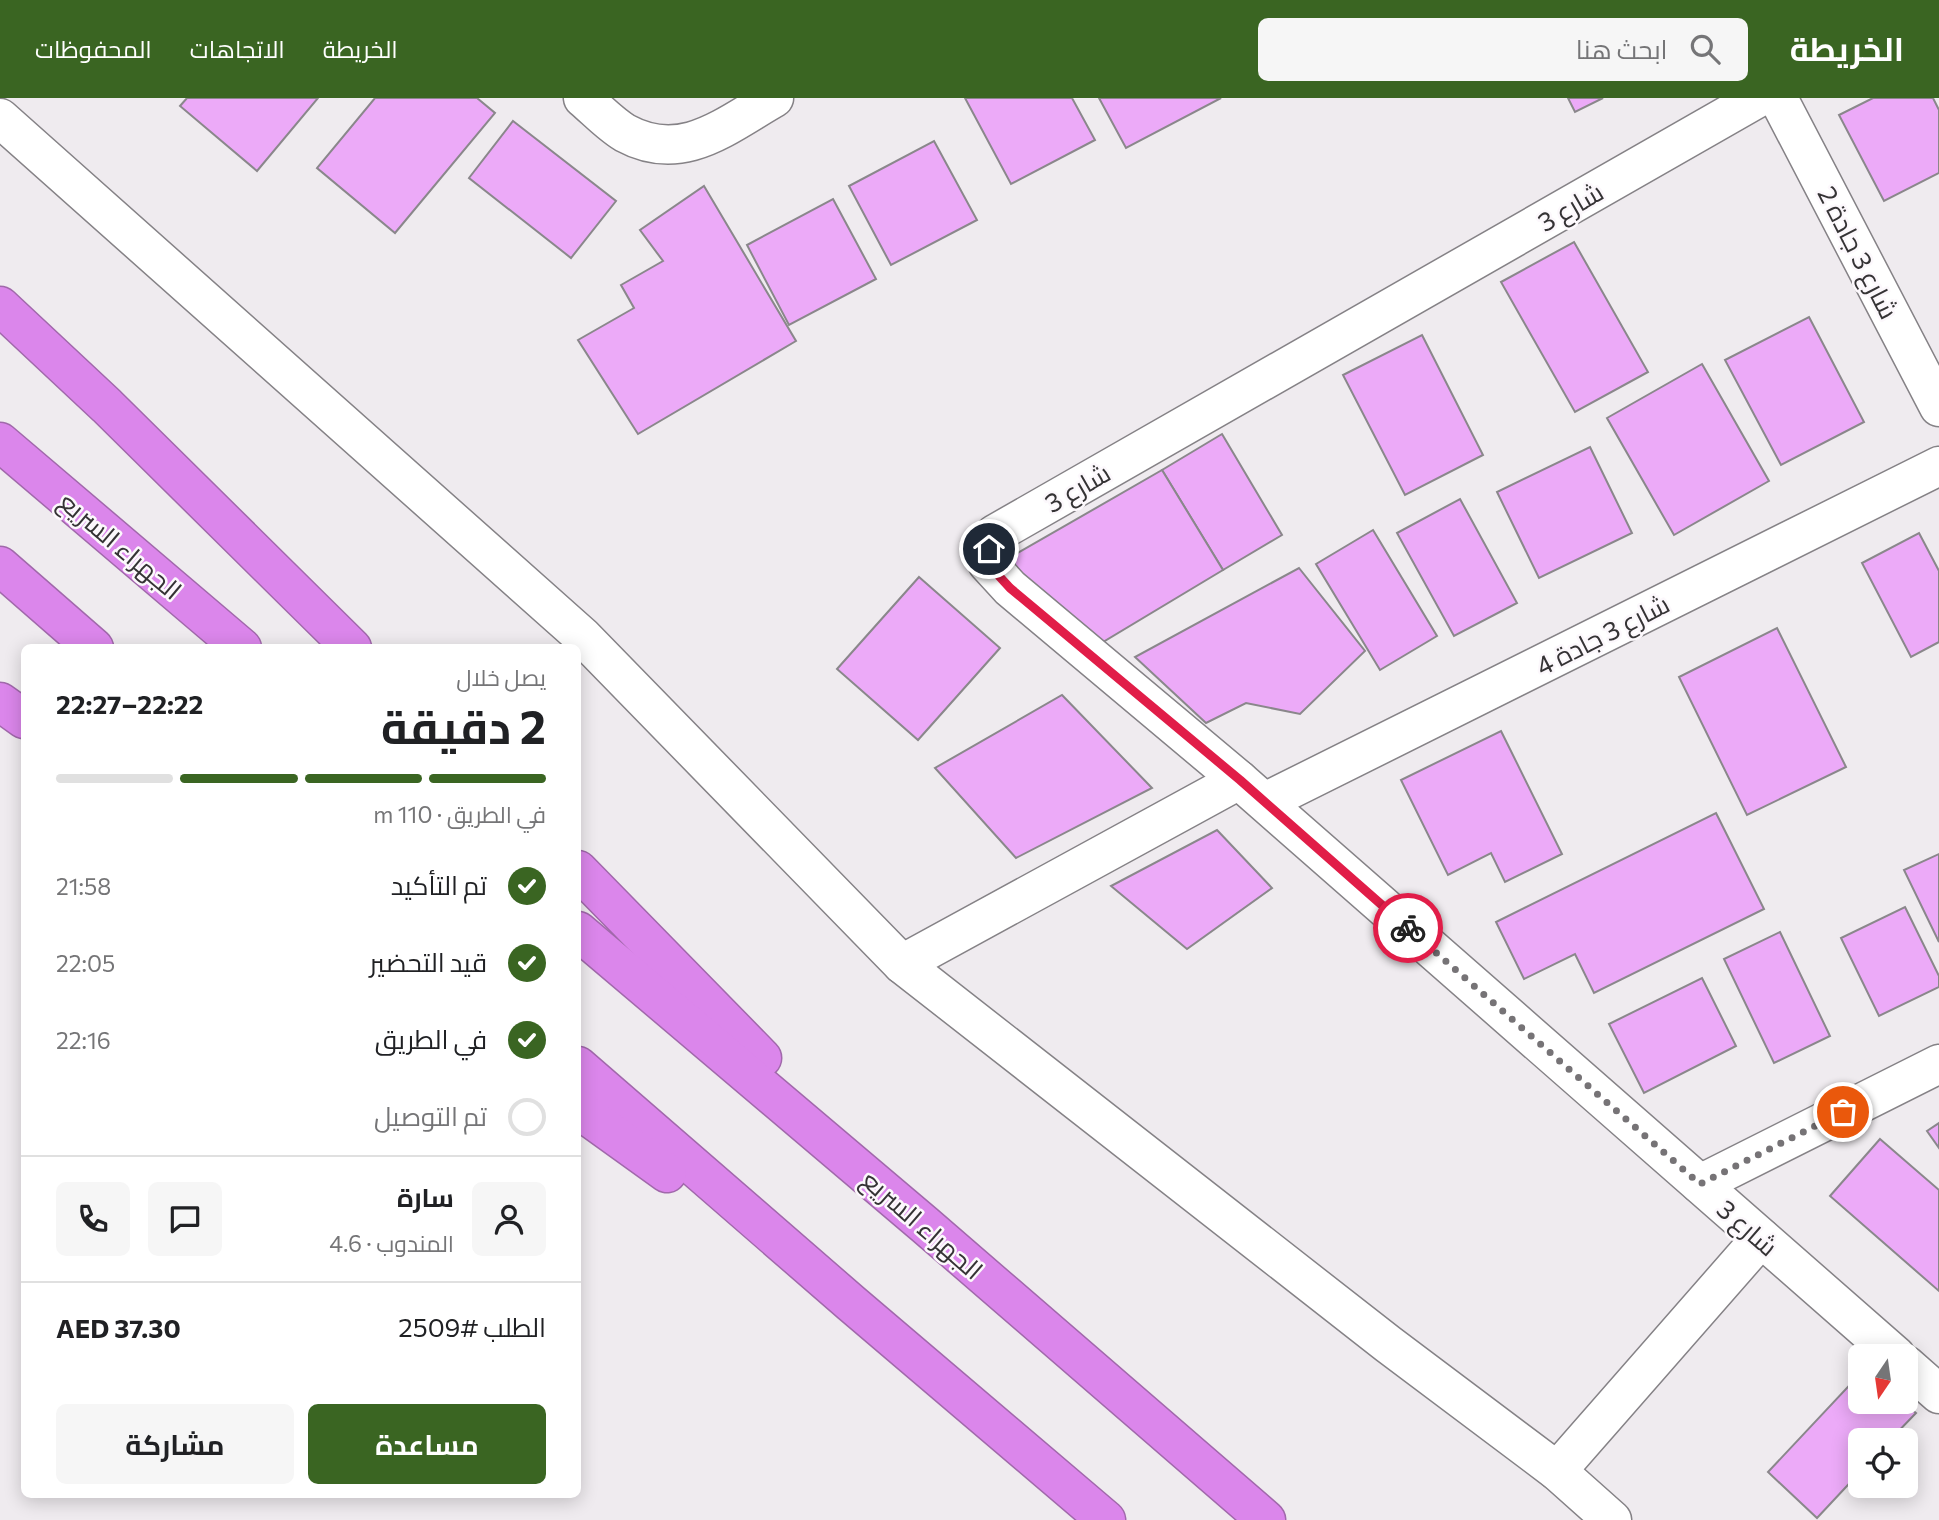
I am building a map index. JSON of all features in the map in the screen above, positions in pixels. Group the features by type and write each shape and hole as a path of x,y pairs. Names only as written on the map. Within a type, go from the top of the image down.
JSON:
{"highway":[{"path":"0,306 107,406 348,644"},
{"name":"الجهراء السريع","path":"0,442 237,644"},
{"path":"0,566 89,644"},
{"path":"0,702 21,717"},
{"path":"581,873 925,1225"},
{"name":"الجهراء السريع","path":"581,934 925,1225 1266,1520"},
{"path":"581,1069 1106,1520"},
{"path":"581,1112 851,1303"}],"street":[{"path":"583,98 622,131 641,141 660,146 700,140 774,98"},
{"name":"شارع 3","path":"1758,98 995,534 989,549 988,564 1010,588 1252,791 1882,1344"},
{"name":"شارع 3 جادة 2","path":"1779,98 1939,407"},
{"path":"0,118 583,637 902,964 1388,1344 1557,1471 1612,1520"},
{"name":"شارع 3 جادة 4","path":"902,964 1252,791 1939,466"},
{"path":"1700,1184 1939,1064"},
{"path":"1557,1471 1761,1238"},
{"path":"1918,1376 1939,1394"}],"building":[{"path":"187,98 318,98 257,171 180,106"},
{"path":"375,98 477,98 495,113 395,233 317,168"},
{"path":"965,98 1072,98 1095,140 1011,184"},
{"path":"1099,98 1221,98 1126,148"},
{"path":"1568,98 1603,98 1575,112"},
{"path":"1873,98 1933,98 1939,110 1939,173 1884,201 1839,115"},
{"path":"513,121 616,201 571,258 469,178"},
{"path":"934,141 977,220 891,265 849,186"},
{"path":"704,186 796,341 638,434 578,340 634,308 621,285 663,261 640,230"},
{"path":"833,199 876,279 789,325 747,245"},
{"path":"1574,242 1648,372 1575,412 1501,282"},
{"path":"1809,317 1864,422 1781,465 1725,360"},
{"path":"1422,335 1483,455 1405,495 1343,375"},
{"path":"1702,364 1769,481 1674,535 1607,418"},
{"path":"1222,434 1282,535 1223,570 1162,470"},
{"path":"1590,447 1632,533 1539,578 1497,492"},
{"path":"1162,470 1223,570 1103,642 1014,570 1016,554"},
{"path":"1460,499 1517,603 1454,636 1397,533"},
{"path":"1373,530 1437,636 1380,670 1316,564"},
{"path":"1919,533 1939,571 1939,642 1911,657 1862,563"},
{"path":"1299,568 1365,651 1300,714 1246,703 1206,723 1135,657"},
{"path":"919,577 1000,648 918,740 837,669"},
{"path":"1777,628 1846,767 1747,815 1679,677"},
{"path":"1062,695 1152,788 1016,858 935,768"},
{"path":"1501,731 1562,854 1505,882 1491,853 1448,875 1401,780"},
{"path":"1716,813 1764,909 1594,993 1575,954 1524,979 1496,922"},
{"path":"1217,830 1272,888 1187,949 1111,886"},
{"path":"1939,854 1939,942 1904,870"},
{"path":"1905,907 1939,976 1939,987 1879,1016 1841,938"},
{"path":"1780,932 1830,1036 1774,1063 1724,959"},
{"path":"1702,978 1736,1046 1644,1093 1609,1024"},
{"path":"1939,1123 1939,1148 1927,1131"},
{"path":"1880,1139 1939,1190 1939,1291 1830,1196"},
{"path":"1848,1387 1848,1414 1915,1414 1902,1428 1848,1428 1848,1485 1817,1518 1768,1472"}],"way so far":[{"path":"1408,928 1700,1184 1843,1112"}],"route":[{"path":"989,549 988,564 1010,588 1240,780 1408,928"}]}
